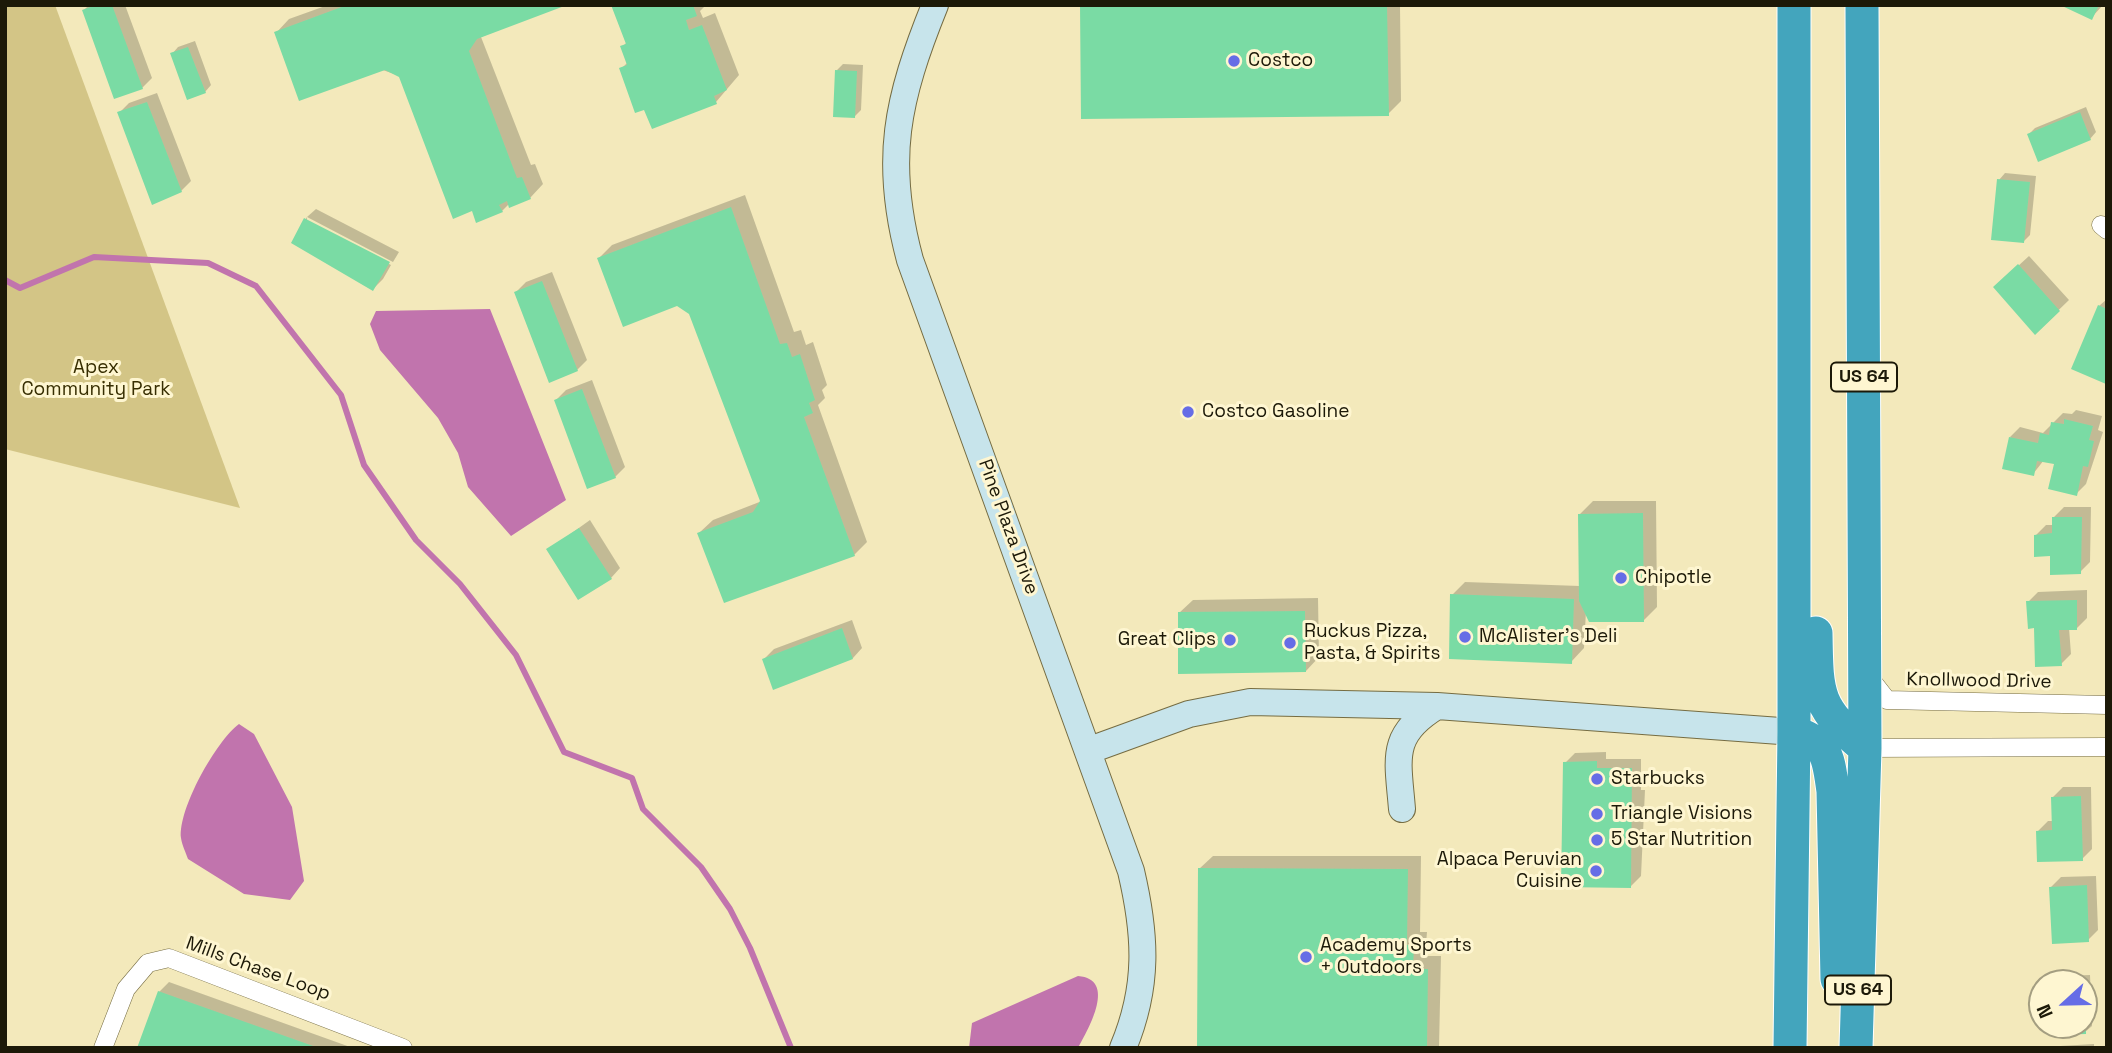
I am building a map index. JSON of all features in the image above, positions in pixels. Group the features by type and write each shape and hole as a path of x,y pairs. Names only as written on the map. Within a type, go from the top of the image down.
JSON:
{"highway":[{"path":"1790,1048 1794,732 1794,5"},
{"name":"US 64","path":"1856,1048 1865,748 1862,5"},
{"path":"1794,304 1809,408 1818,689 1828,715 1865,748"},
{"path":"1794,732 1812,738 1824,747 1833,791 1837,973 1842,1048"}],"street":[{"name":"Pine Plaza Drive","path":"935,5 899,111 894,165 901,226 910,260 1090,750 1131,871 1142,919 1144,966 1134,1020 1122,1048"},
{"name":"Knollwood Drive","path":"1865,670 1887,700 2107,705"},
{"path":"1090,750 1189,714 1250,702 1437,706 1794,732"},
{"path":"1402,809 1399,772 1401,742 1411,724 1437,706"},
{"path":"1865,748 2107,747"},
{"name":"Mills Chase Loop","path":"103,1048 126,989 148,963 169,958 404,1048"}],"green space":[{"name":"Apex Community Park","path":"5,5 55,5 240,508 5,449"}],"shaded area":[{"path":"490,309 566,500 511,536 468,487 458,453 438,418 380,350 370,324 376,311"},
{"path":"239,724 254,734 292,807 304,881 290,900 244,894 188,859 182,843 182,825 186,810 200,776 220,745"},
{"path":"1078,976 1090,979 1096,986 1098,995 1093,1017 1078,1048 969,1048 972,1023"}],"building":[{"path":"96,5 112,5 143,89 114,99 82,10"},
{"path":"347,5 567,5 477,39 469,51 517,178 522,177 531,199 509,208 507,201 499,205 503,212 476,223 472,211 453,219 399,77 385,70 299,101 274,32"},
{"path":"611,5 693,5 697,16 686,20 689,30 702,25 727,90 714,96 717,104 652,129 644,110 635,113 619,68 627,65 620,46 626,44"},
{"name":"Costco","path":"1080,5 1387,5 1389,116 1081,119"},
{"path":"2060,5 2099,5 2092,20"},
{"path":"188,47 206,93 187,100 170,53"},
{"path":"835,70 857,71 855,118 833,117"},
{"path":"147,102 182,192 152,205 117,112"},
{"path":"2080,112 2091,140 2038,162 2027,134"},
{"path":"1997,179 2030,182 2024,243 1991,240"},
{"path":"731,207 780,344 787,343 792,357 800,354 815,400 809,403 813,413 804,417 855,556 724,603 697,533 753,512 760,501 689,314 677,306 623,327 597,258"},
{"path":"304,218 390,262 373,291 291,243"},
{"path":"2018,264 2060,311 2035,335 1993,287"},
{"path":"542,281 578,371 549,383 514,292"},
{"path":"2098,305 2107,309 2106,384 2071,369"},
{"path":"582,389 616,478 587,489 554,400"},
{"path":"2064,419 2093,426 2089,440 2094,441 2088,467 2083,466 2077,496 2048,489 2054,464 2037,461 2034,476 2002,469 2009,437 2038,443 2040,433 2049,435 2051,422 2064,424"},
{"path":"1643,513 1644,622 1589,622 1579,601 1578,514"},
{"path":"2052,517 2082,517 2081,574 2050,575 2050,556 2034,557 2034,535 2052,533"},
{"path":"579,528 612,579 578,600 546,549"},
{"path":"1450,594 1574,599 1572,664 1449,659"},
{"path":"2077,600 2077,630 2059,630 2062,666 2035,667 2034,628 2028,629 2026,601"},
{"path":"1305,611 1306,672 1178,674 1178,612"},
{"path":"842,628 853,659 773,690 762,659"},
{"path":"1597,761 1597,768 1632,768 1631,888 1561,887 1563,762"},
{"path":"2081,796 2083,861 2037,862 2036,831 2052,830 2051,797"},
{"name":"Academy Sports + Outdoors","path":"1198,868 1408,869 1407,945 1414,945 1413,969 1428,969 1427,1048 1197,1048"},
{"path":"2087,885 2089,942 2052,944 2049,887"},
{"path":"158,991 316,1047 316,1048 137,1048"}],"waterway":[{"path":"5,280 20,288 94,257 208,263 256,286 341,395 364,465 416,540 460,584 516,655 564,752 632,778 643,809 701,867 730,909 750,948 791,1048"}],"place":[{"name":"Costco","path":"1234,61"},
{"name":"Costco Gasoline","path":"1188,412"},
{"name":"Chipotle","path":"1621,578"},
{"name":"McAlister's Deli","path":"1465,637"},
{"name":"Great Clips","path":"1230,640"},
{"name":"Ruckus Pizza, Pasta, & Spirits","path":"1290,643"},
{"name":"Starbucks","path":"1597,779"},
{"name":"Triangle Visions","path":"1597,814"},
{"name":"5 Star Nutrition","path":"1597,840"},
{"name":"Alpaca Peruvian Cuisine","path":"1596,871"},
{"name":"Academy Sports + Outdoors","path":"1306,957"}]}
